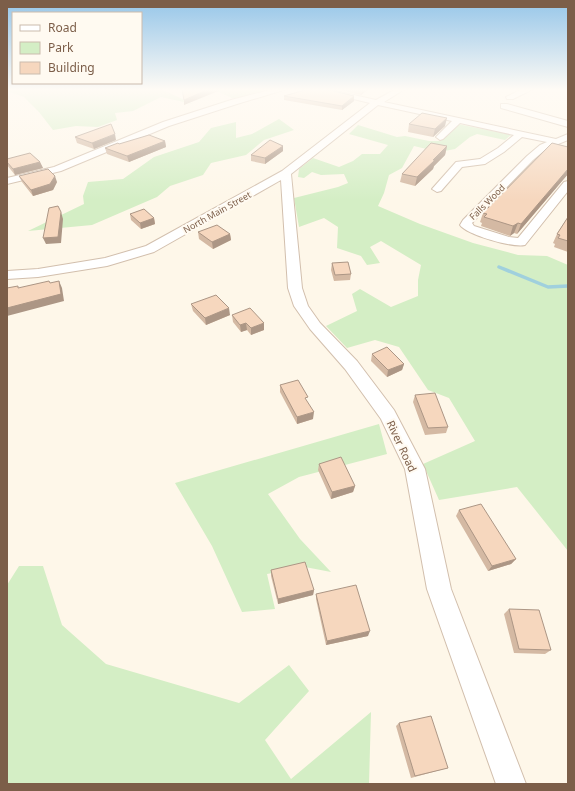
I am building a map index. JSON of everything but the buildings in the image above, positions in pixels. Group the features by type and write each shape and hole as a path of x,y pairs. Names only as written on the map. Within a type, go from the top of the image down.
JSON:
{"street":[{"path":"7,180 57,169 161,126"},
{"name":"North Main Street","path":"7,275 107,262 150,249 176,236 286,173 347,126"},
{"path":"440,137 452,126"},
{"path":"481,126 568,144"},
{"path":"437,189 458,164 482,162 501,150 520,134"},
{"path":"556,142 568,137"},
{"name":"Falls Wood","path":"556,142 543,147 530,158 466,222 466,225 470,228 508,242 521,242 568,184"},
{"name":"River Road","path":"286,173 292,270 295,288 301,306 315,326 351,364 388,415 414,469 439,589 511,784"}],"green space":[{"path":"50,126 101,126 76,126 53,130"},
{"path":"220,126 236,126 236,138 252,134 267,126 288,126 294,130 264,140 246,155 211,163 203,175 170,186 157,197 92,225 28,231 84,204 83,196 88,182 123,179 154,157 199,142 211,128"},
{"path":"357,126 397,137 405,136 429,141 440,141 456,126 467,126 511,135 505,140 477,134 470,137 455,149 439,152 414,146 402,168 389,175 384,193 378,206 420,224 473,243 518,255 547,256 568,265 568,551 517,487 439,500 423,464 475,441 449,398 428,390 399,347 375,340 347,348 326,326 357,311 352,294 360,289 391,307 418,296 418,280 421,265 381,241 370,247 380,263 367,265 361,256 337,248 338,227 324,218 299,227 294,198 348,183 344,174 321,175 312,172 304,178 298,177 299,169 313,158 339,167 353,161 362,154 380,154 388,145 349,134"},
{"path":"379,424 387,454 299,477 268,494 300,539 331,572 305,567 267,574 275,609 242,612 212,546 175,483"},
{"path":"19,566 43,566 62,625 106,664 239,703 289,665 309,691 265,740 291,779 371,712 369,784 7,784 7,585"}],"waterway":[{"path":"499,267 548,287 568,286"}]}
